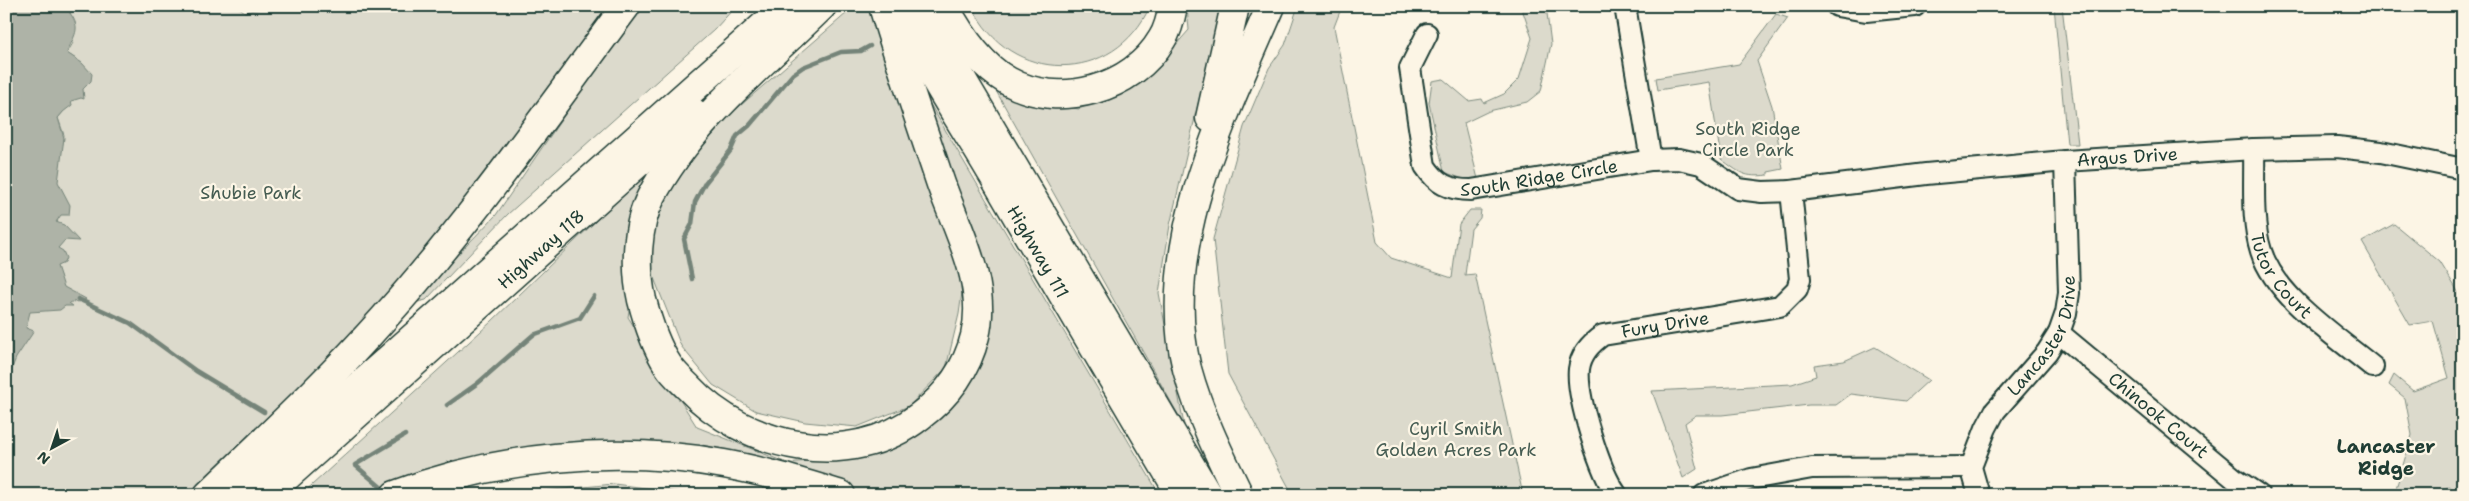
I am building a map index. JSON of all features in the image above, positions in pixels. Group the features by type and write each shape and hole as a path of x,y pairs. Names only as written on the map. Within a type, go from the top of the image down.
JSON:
{"highway":[{"path":"208,495 282,424 384,318 470,216 626,6"},
{"path":"611,161 661,98 757,6"},
{"name":"Highway 118","path":"236,495 786,6"},
{"name":"Highway 118","path":"266,495 754,58 816,6"},
{"path":"822,6 694,131 650,199 639,240 638,283 649,327 669,366 704,404 740,428 785,444 827,448 867,443 906,428 936,404 962,372 975,335 979,298 967,255 941,185 893,11"},
{"name":"Highway 111","path":"929,6 957,71 1208,495"},
{"path":"945,6 958,30 981,60 1008,81 1033,91 1059,94 1084,92 1104,86 1125,75 1146,60 1162,38 1173,6"},
{"path":"1235,6 1207,126 1202,174 1189,226 1181,279 1182,324 1187,368 1202,412 1239,495"},
{"path":"1202,174 1271,6"},
{"name":"Highway 111","path":"893,11 984,160 1181,495"},
{"path":"283,495 430,360 495,304 556,236"},
{"path":"395,495 426,483 502,465 578,456 648,456 723,464 773,474 841,495"}],"street":[{"path":"1624,6 1651,160"},
{"path":"1838,6 1866,11 1915,6"},
{"name":"South Ridge Circle","path":"1428,34 1410,68 1425,166 1433,178 1443,186 1456,190 1471,190 1651,160 1679,159 1702,164 1738,189 1748,192 1791,191"},
{"name":"Argus Drive","path":"1791,191 1926,174 2065,161 2254,149 2338,147 2382,152 2463,169"},
{"name":"Tutor Court","path":"2254,149 2257,229 2261,252 2270,270 2290,298 2373,368"},
{"name":"Lancaster Drive","path":"1971,467 1986,428 1995,411 2047,352 2059,333 2066,313 2069,293 2065,161"},
{"name":"Fury Drive","path":"1617,495 1590,435 1579,382 1582,358 1591,343 1603,335 1780,306 1797,289 1800,280 1791,191"},
{"name":"Chinook Court","path":"2059,333 2235,479 2259,495"},
{"path":"1704,495 1751,479 1812,468 1971,467 1979,495"}],"green space":[{"name":"Shubie Park","path":"70,6 237,6 245,12 259,9 260,6 628,6 434,264 194,495 6,495 6,314 60,276 57,268 55,248 63,193 57,182 64,135 58,118 84,87 83,64 67,53 73,43"},
{"path":"639,6 736,6 714,30 508,214 426,300 410,304 496,215"},
{"path":"855,6 871,6 966,264 959,314 946,368 909,406 857,427 805,422 756,411 713,385 681,346 648,263 659,210 682,170 733,112"},
{"path":"972,6 1150,6 1134,32 1112,51 1088,62 1061,66 1035,62 1010,51 989,32"},
{"path":"1187,6 1221,6 1170,225 1159,293 1184,425 995,89 1022,101 1079,109 1143,82 1189,30"},
{"name":"Cyril Smith Golden Acres Park","path":"1298,6 1342,6 1334,27 1377,242 1391,258 1452,278 1459,224 1470,210 1481,210 1480,218 1471,229 1465,275 1475,274 1523,495 1293,495 1228,374 1213,239 1244,127 1269,68 1285,45"},
{"path":"1521,6 1546,6 1551,44 1541,91 1527,102 1489,111 1464,123 1478,179 1466,180 1444,172 1429,103 1432,81 1443,79 1469,101 1482,99 1484,103 1504,94 1519,79 1532,38"},
{"path":"2054,6 2062,6 2078,144 2067,144"},
{"name":"South Ridge Circle Park","path":"1776,14 1788,18 1757,61 1772,106 1783,169 1768,172 1768,175 1753,176 1738,171 1721,159 1709,82 1658,90 1656,78 1739,64"},
{"path":"920,87 1160,495 869,495 741,458 558,443 409,495 301,495 491,322 655,164 628,317 697,427 787,463 829,459 905,432 976,343"},
{"path":"2394,224 2440,262 2463,300 2463,495 2454,495 2450,486 2432,495 2394,495 2412,435 2405,398 2389,385 2394,375 2413,391 2449,378 2433,321 2410,325 2362,242"},
{"path":"1875,347 1929,380 1906,401 1851,394 1836,405 1809,405 1722,415 1696,415 1685,423 1697,469 1683,478 1652,391 1792,384 1816,376 1814,365 1844,361"},
{"path":"614,484 701,495 502,495"}],"shaded area":[{"path":"6,6 70,6 69,12 75,23 76,32 67,53 82,63 92,74 91,81 83,89 84,99 71,101 72,105 58,118 64,138 58,182 70,205 69,215 61,215 56,222 64,225 79,241 65,240 58,248 63,251 66,258 64,263 57,266 64,287 86,299 69,303 73,306 65,306 60,310 30,312 26,328 34,331 16,358 6,383"}],"waterway":[{"path":"692,279 684,239 692,224 695,202 705,183 731,150 737,136 749,126 793,74 803,67 841,52 861,51 870,46"},
{"path":"447,405 478,383 533,335 580,318 594,296"},
{"path":"78,299 130,323 196,371 264,412"},
{"path":"382,488 355,465 405,435"}],"district":[{"name":"Lancaster Ridge","path":"2386,457"}]}
